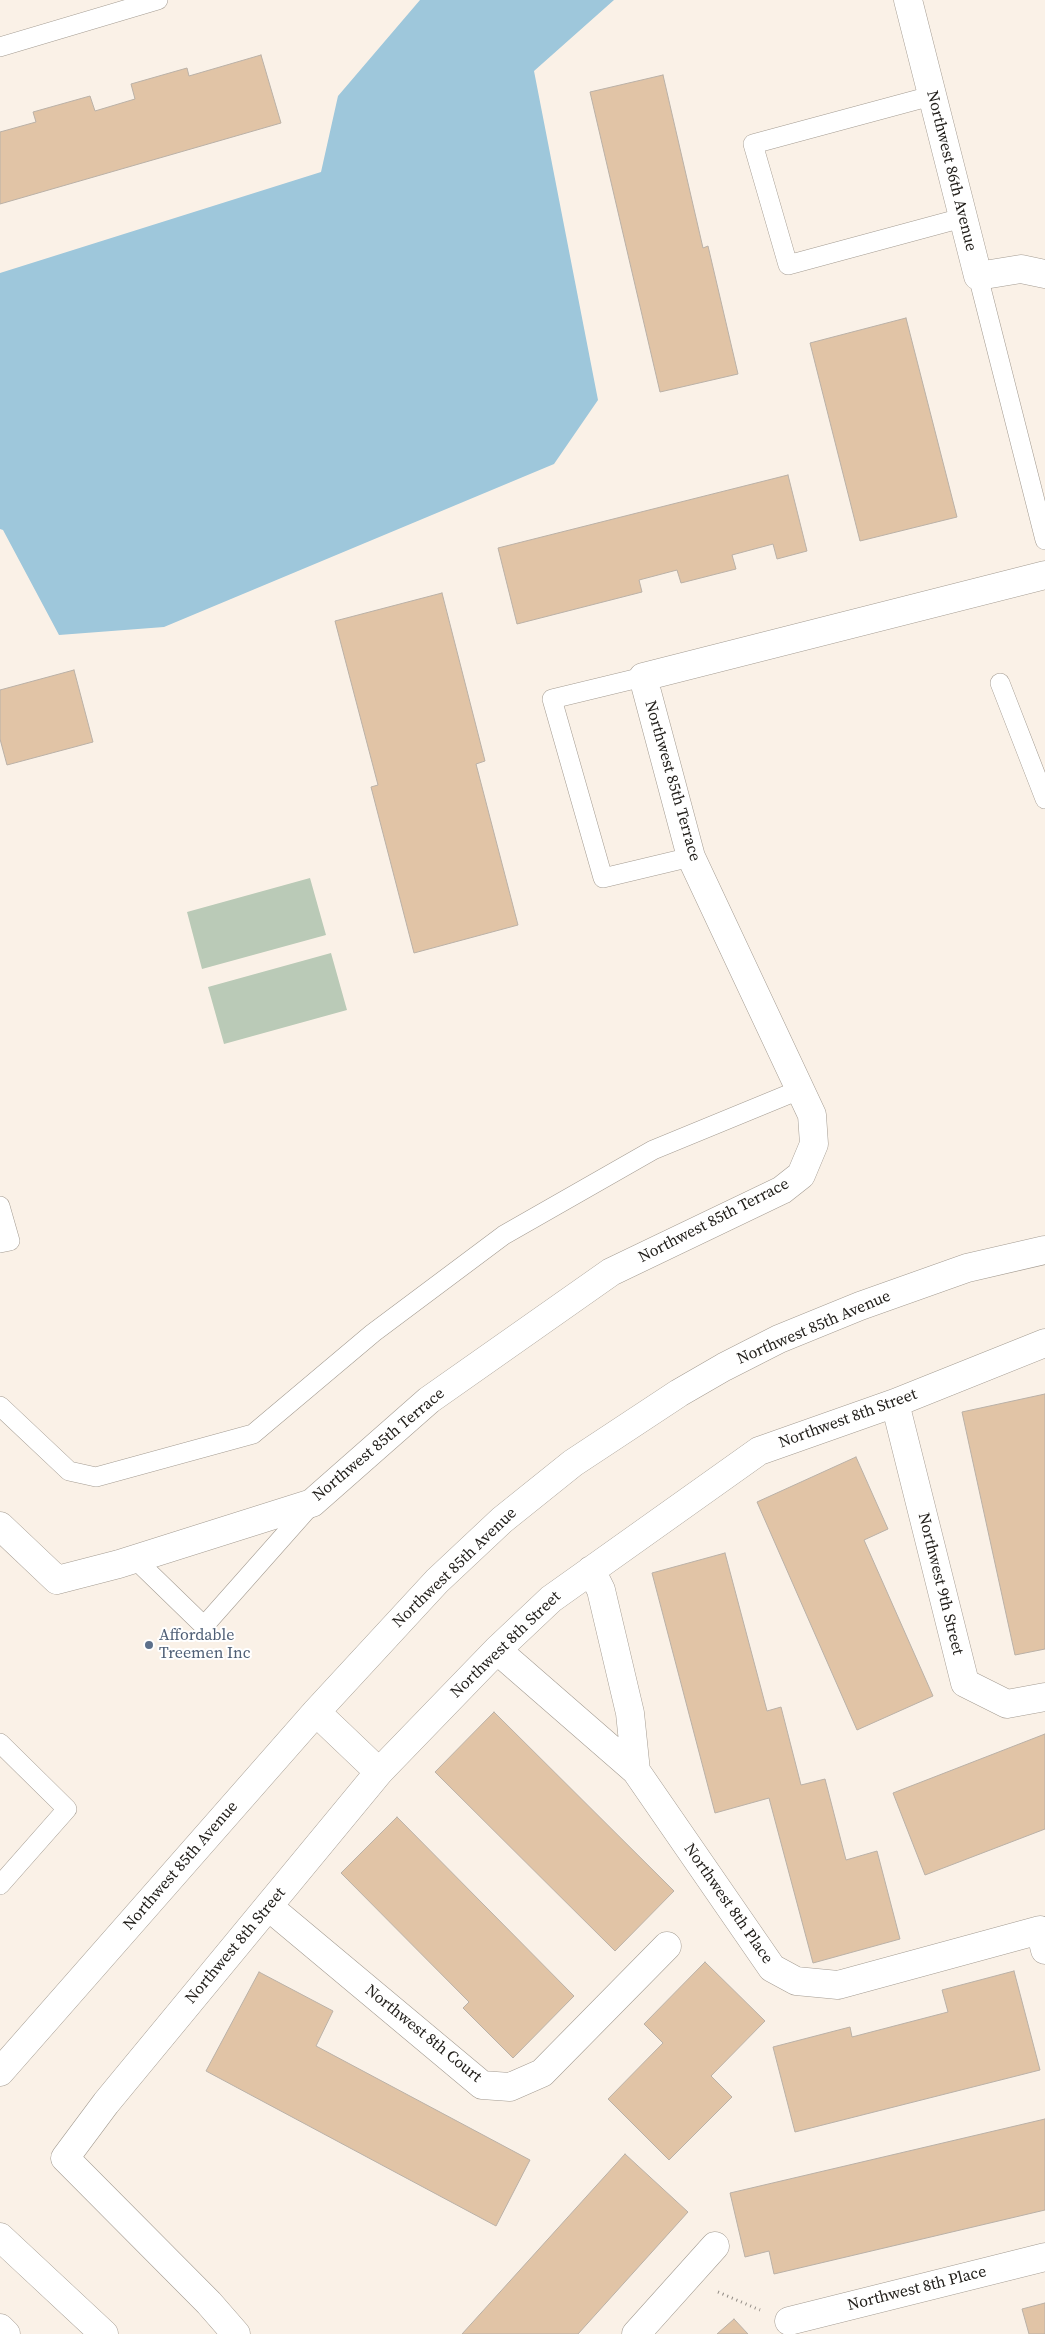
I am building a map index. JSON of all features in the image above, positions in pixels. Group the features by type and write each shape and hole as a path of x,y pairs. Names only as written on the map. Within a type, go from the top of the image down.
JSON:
{"street":[{"name":"Northwest 86th Avenue","path":"908,0 978,276"},
{"path":"978,276 1021,268 1045,274"},
{"path":"643,676 1045,575"},
{"name":"Northwest 85th Terrace","path":"0,1526 57,1580 135,1559 312,1504 429,1400 611,1272 782,1190 801,1175 814,1144 812,1115 691,857 643,676"},
{"name":"Northwest 85th Avenue","path":"0,2072 316,1712 437,1581 502,1520 573,1463 678,1393 724,1367 779,1340 860,1306 967,1268 1045,1250"},
{"name":"Northwest 8th Street","path":"236,2334 209,2303 65,2158 106,2104 379,1772 497,1650 551,1599 759,1451 895,1402 1045,1343"},
{"name":"Northwest 9th Street","path":"895,1402 965,1683 1007,1704 1045,1697"},
{"path":"591,1570 601,1590 630,1713 636,1771"},
{"name":"Northwest 8th Place","path":"497,1650 636,1771 772,1968 796,1981 838,1984 1040,1930 1045,1950"},
{"path":"316,1712 379,1772"},
{"name":"Northwest 8th Court","path":"269,1907 482,2085 510,2087 542,2073 667,1946"},
{"path":"0,2237 104,2334"},
{"path":"636,2334 715,2246"},
{"name":"Northwest 8th Place","path":"789,2321 1045,2257"},
{"path":"0,2328 6,2334"}],"lane":[{"path":"0,47 158,0"},
{"path":"932,96 753,144 788,265 962,218"},
{"path":"978,276 1045,540"},
{"path":"643,676 552,699 603,878 691,857"},
{"path":"1000,683 1045,800"},
{"path":"0,1406 69,1471 96,1477 253,1434 373,1333 504,1236 653,1150 799,1090"},
{"path":"0,1206 10,1241 0,1244"},
{"path":"135,1559 204,1626 312,1504"},
{"path":"0,1743 67,1809 0,1885"}],"path":[{"path":"684,2282 725,2294 789,2321"}],"green space":[{"path":"310,878 326,935 202,969 187,912"},
{"path":"331,953 347,1010 224,1044 208,987"}],"water":[{"path":"420,0 614,0 534,71 598,400 554,464 164,627 59,635 3,530 0,529 0,273 321,172 338,96"}],"building":[{"path":"261,55 281,123 0,204 0,132 36,122 33,112 90,96 95,111 135,99 131,84 187,68 189,76"},
{"path":"663,75 703,248 708,246 738,374 660,392 590,92"},
{"path":"906,318 957,517 860,541 810,343"},
{"path":"788,475 807,551 777,559 773,544 732,555 736,569 681,583 677,570 639,580 642,592 517,624 498,548"},
{"path":"442,593 485,761 476,764 518,925 414,953 371,787 378,785 335,621"},
{"path":"74,670 93,742 7,765 0,739 0,690"},
{"path":"1045,1394 1045,1649 1015,1655 962,1412"},
{"path":"856,1457 888,1529 864,1540 933,1696 857,1730 757,1502"},
{"path":"725,1553 767,1711 781,1707 801,1785 825,1779 846,1860 877,1851 900,1939 813,1963 769,1798 715,1813 652,1573"},
{"path":"494,1712 674,1891 615,1951 435,1772"},
{"path":"1045,1734 1045,1829 925,1875 893,1793"},
{"path":"397,1817 574,1996 513,2058 463,2008 469,2002 341,1873"},
{"path":"705,1962 765,2021 711,2076 732,2097 669,2160 608,2099 663,2043 644,2024"},
{"path":"1014,1971 1040,2070 795,2132 773,2047 850,2027 852,2037 948,2012 942,1990"},
{"path":"259,1972 333,2011 316,2046 530,2160 496,2226 206,2071"},
{"path":"1045,2119 1045,2210 774,2274 769,2251 745,2257 730,2193"},
{"path":"625,2154 688,2212 578,2334 462,2334"},
{"path":"1045,2303 1045,2334 1029,2334 1022,2309"},
{"path":"734,2319 748,2334 717,2334"}],"place":[{"name":"Affordable Treemen Inc","path":"149,1645"}]}
